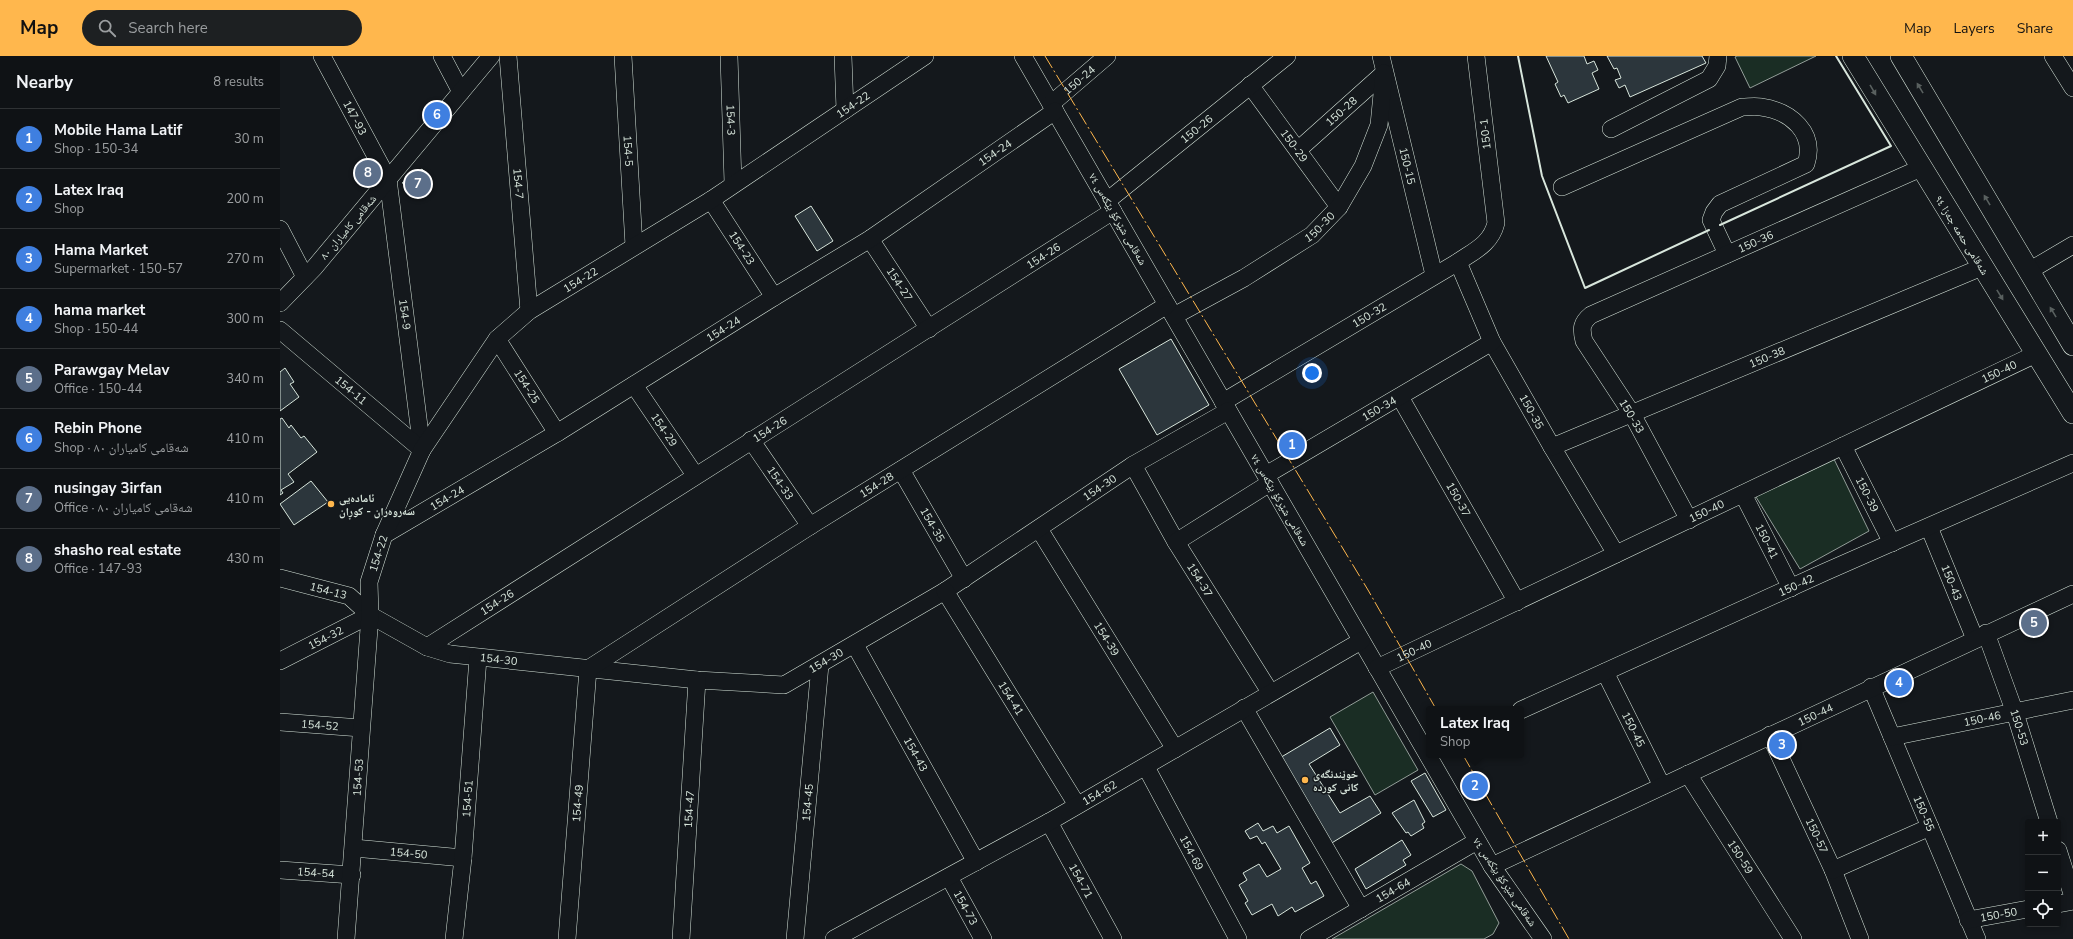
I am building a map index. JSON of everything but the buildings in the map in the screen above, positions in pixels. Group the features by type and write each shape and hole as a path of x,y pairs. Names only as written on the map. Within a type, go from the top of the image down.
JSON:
{"main road":[{"name":"شەقامی حەمە جەزا ٩٤","path":"1853,56 2073,413"},
{"path":"1901,56 2073,345"}],"street":[{"name":"147-93","path":"322,56 388,179"},
{"path":"442,56 461,92"},
{"name":"شەقامی کامیاران ٨٠","path":"280,303 305,277 491,56"},
{"name":"154-7","path":"508,56 529,311"},
{"name":"154-5","path":"623,56 634,246"},
{"name":"154-3","path":"729,56 733,183"},
{"path":"843,56 845,110"},
{"name":"154-22","path":"370,615 369,582 384,535 422,450 497,339 529,311 711,200 733,183 925,56"},
{"name":"شەقامی شێرکۆ بێکەس ٧٤","path":"1023,56 1361,641 1426,749"},
{"name":"150-24","path":"1053,107 1107,56"},
{"name":"150-15","path":"1381,56 1434,275"},
{"name":"150-1","path":"1476,56 1495,212"},
{"path":"1611,129 1709,79 1716,66 1718,56"},
{"path":"2053,56 2073,88"},
{"name":"150-26","path":"1110,206 1250,85 1276,59"},
{"name":"150-28","path":"1298,150 1384,73"},
{"name":"150-30","path":"1171,310 1244,278 1312,235 1339,207 1362,166 1379,124 1384,73"},
{"name":"150-29","path":"1250,85 1339,207"},
{"name":"154-24","path":"384,535 557,433 774,297 870,239 1053,107"},
{"path":"1562,187 1742,107 1761,107 1781,113 1801,128 1808,142 1809,153 1806,164 1720,204 1714,212 1711,220 1727,254"},
{"name":"150-36","path":"1591,315 1921,168"},
{"name":"154-9","path":"388,179 422,450"},
{"name":"154-23","path":"711,200 774,297"},
{"name":"154-26","path":"427,647 695,475 929,329 1110,206"},
{"name":"150-32","path":"1226,406 1485,244 1490,238 1496,223 1495,212"},
{"path":"280,229 305,277"},
{"name":"154-27","path":"870,239 929,329"},
{"path":"2029,271 2073,245"},
{"name":"150-35","path":"1458,262 1492,342 1552,447 1616,554"},
{"name":"150-38","path":"1552,447 1982,267"},
{"name":"154-28","path":"588,669 810,526 901,470 1171,310"},
{"name":"150-33","path":"1591,315 1582,324 1584,341 1632,414 1689,520"},
{"name":"154-11","path":"280,330 422,450"},
{"name":"154-25","path":"497,339 557,433"},
{"name":"150-34","path":"1176,542 1268,479 1492,342"},
{"name":"150-40","path":"1377,668 2036,354"},
{"name":"154-29","path":"634,385 695,475"},
{"name":"150-37","path":"1400,397 1517,602"},
{"name":"154-30","path":"370,615 427,647 450,654 697,680 784,686 856,645 964,579 1039,528 1226,406"},
{"name":"154-33","path":"751,440 810,526"},
{"name":"150-39","path":"1843,446 1892,543"},
{"name":"150-42","path":"1524,709 2073,463"},
{"name":"154-37","path":"1133,466 1176,542 1270,692"},
{"name":"154-35","path":"901,470 964,579"},
{"name":"150-41","path":"1743,494 1791,588"},
{"name":"150-43","path":"1929,527 1981,636"},
{"name":"154-39","path":"1039,528 1175,749"},
{"name":"154-13","path":"280,578 349,596 370,615"},
{"name":"154-41","path":"945,591 1077,805"},
{"name":"150-44","path":"1492,866 1871,687 2073,594"},
{"name":"154-32","path":"280,661 370,615"},
{"name":"154-53","path":"346,939 354,848 361,728 370,615"},
{"name":"150-53","path":"1981,636 2015,713 2048,819"},
{"name":"154-62","path":"834,939 852,934 949,877 1146,767 1270,692 1361,641"},
{"name":"154-43","path":"856,645 976,862"},
{"name":"154-51","path":"454,939 463,858 478,658"},
{"name":"154-45","path":"795,939 820,666"},
{"name":"154-49","path":"567,939 588,669"},
{"name":"150-45","path":"1606,672 1662,786"},
{"name":"154-47","path":"681,939 697,680"},
{"path":"784,686 818,688"},
{"name":"150-55","path":"1871,687 1977,939"},
{"name":"150-46","path":"1892,737 2073,700"},
{"path":"1244,708 1361,909"},
{"name":"154-52","path":"280,722 361,728"},
{"name":"150-57","path":"1770,735 1834,870 1860,939"},
{"name":"شەقامی شێرکۆ بێکەس ٧٤","path":"1431,758 1492,866 1543,939"},
{"name":"154-69","path":"1146,767 1238,939"},
{"name":"150-59","path":"1688,774 1793,939"},
{"name":"154-71","path":"1049,822 1113,939"},
{"path":"1834,870 1930,827"},
{"name":"154-64","path":"1309,939 1477,841"},
{"name":"154-50","path":"354,848 463,858"},
{"path":"2060,855 2073,897"},
{"name":"154-54","path":"280,870 352,875"},
{"name":"154-73","path":"949,877 983,939"},
{"path":"2061,903 2073,901"},
{"name":"150-50","path":"1968,920 2025,910"}],"green space":[{"path":"1816,56 1750,88 1735,57"},
{"path":"1832,455 1869,531 1800,569 1753,492"},
{"path":"1373,692 1418,770 1375,795 1330,717"},
{"path":"1461,864 1472,871 1499,923 1493,934 1484,939 1332,939"}],"wall":[{"path":"1518,56 1542,176 1585,288 1709,230"},
{"path":"1720,225 1891,146 1836,56"}],"power":[{"path":"1045,56 1368,590 1434,706"},
{"path":"1465,758 1569,939"}],"place":[{"name":"Rebin Phone","path":"437,115"},
{"name":"shasho real estate","path":"368,173"},
{"name":"nusingay 3irfan","path":"418,184"},
{"name":"Mobile Hama Latif","path":"1292,445"},
{"name":"ئامادەیی سەروەران - کوڕان","path":"331,504"},
{"name":"Parawgay Melav","path":"2034,623"},
{"name":"hama market","path":"1899,683"},
{"name":"Hama Market","path":"1782,745"},
{"name":"خوێندنگەی کانی کوردە","path":"1305,780"},
{"name":"Latex Iraq","path":"1475,786"}]}
